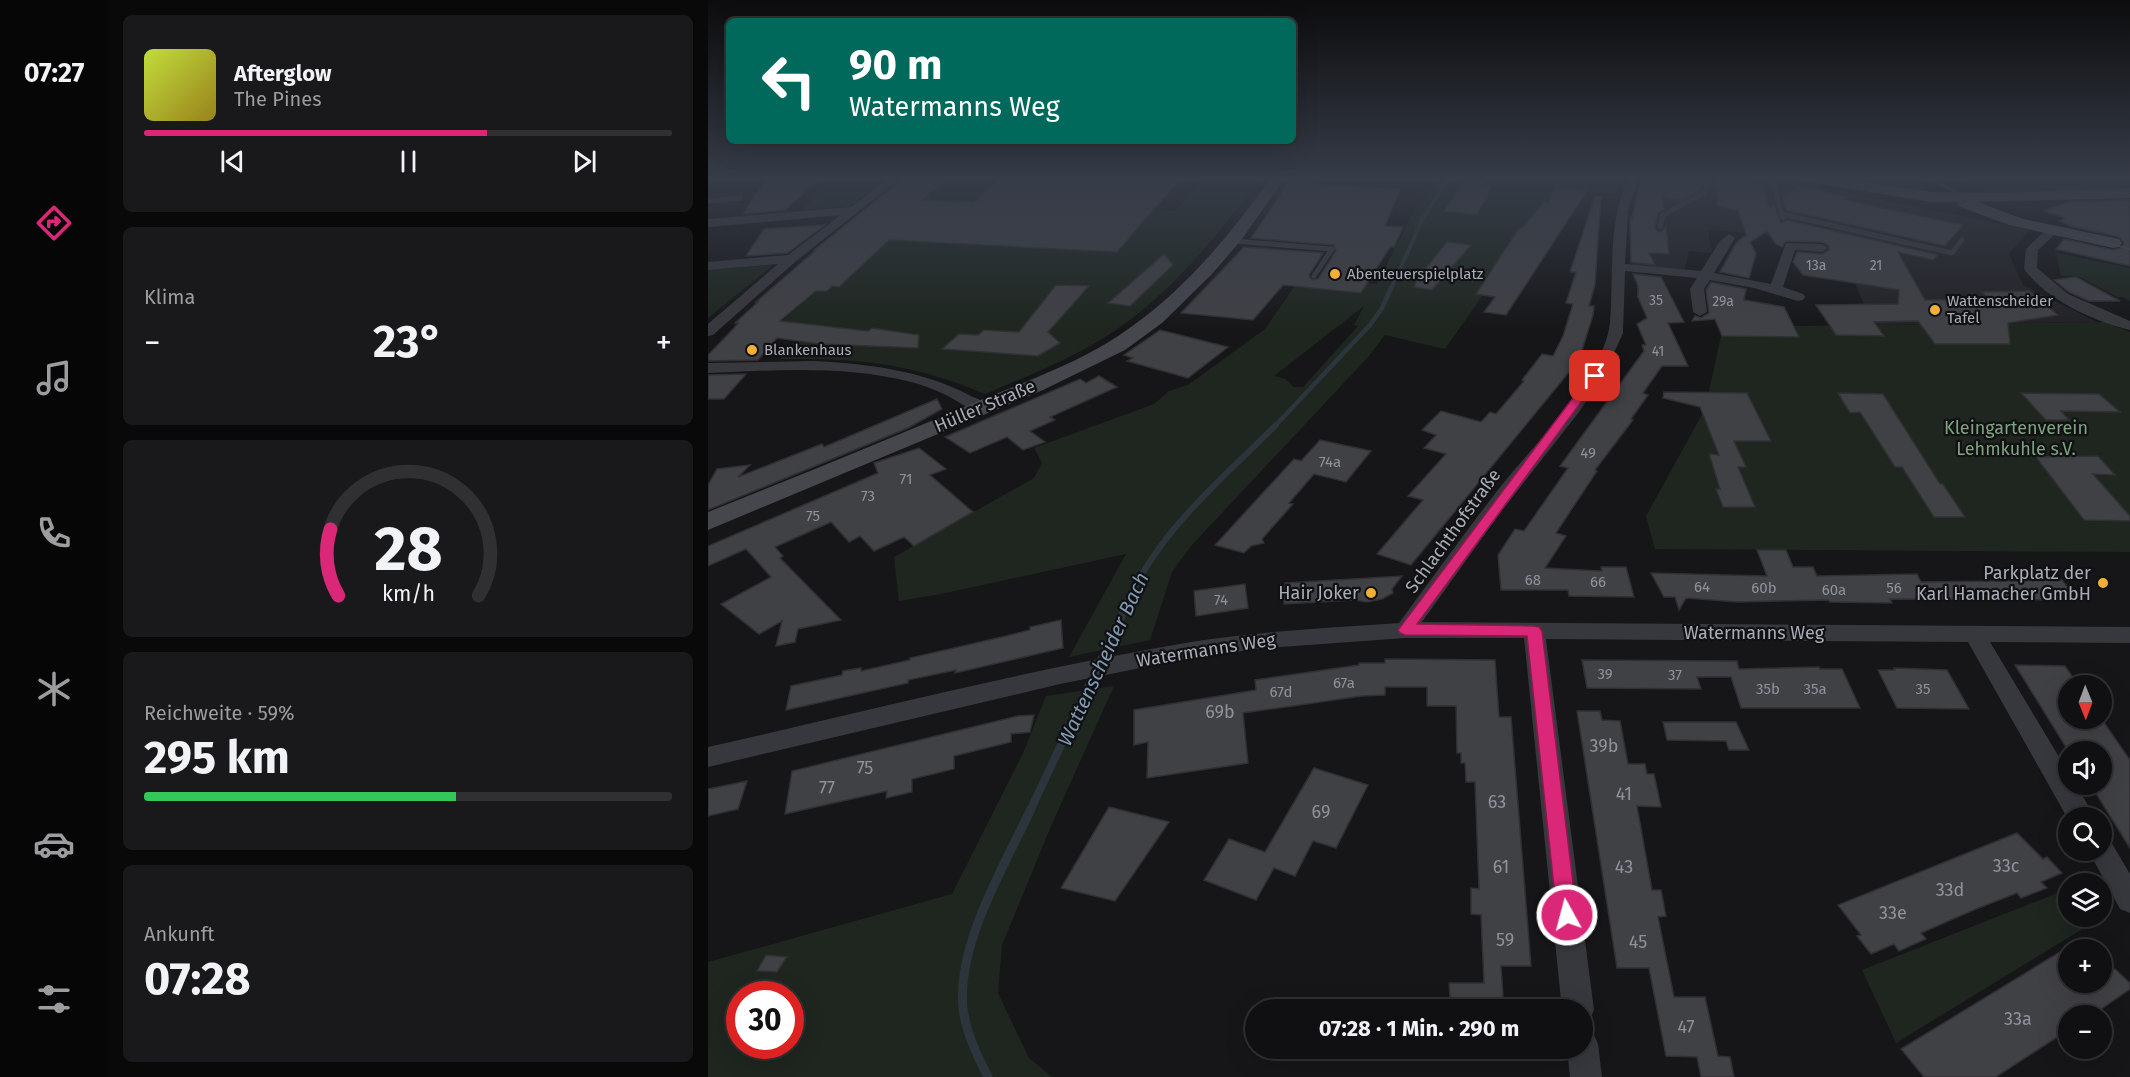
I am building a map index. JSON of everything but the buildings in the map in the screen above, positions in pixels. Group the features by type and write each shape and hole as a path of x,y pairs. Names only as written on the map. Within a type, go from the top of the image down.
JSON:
{"street":[{"path":"708,332 829,229"},
{"name":"Hüller Straße","path":"708,522 1068,371 1120,344 1154,319 1232,241 1241,229"},
{"name":"Schlachthofstraße","path":"1405,630 1507,491 1585,391 1605,361 1618,325 1619,229"},
{"path":"2045,229 2122,246"},
{"path":"2068,229 2122,246"},
{"path":"2052,231 2032,249 2030,269 2056,295 2130,326"},
{"path":"1700,312 1697,290 1706,277 1720,247 1729,238"},
{"path":"1776,288 1790,246 1822,248"},
{"path":"708,266 791,259"},
{"path":"1620,267 1776,288 1798,297"},
{"path":"708,368 821,366 890,372 958,392 982,408"},
{"name":"Watermanns Weg","path":"708,757 1060,676 1128,662 1265,640 1405,630 2130,635"},
{"path":"1534,631 1577,999"},
{"path":"1974,633 2076,807"},
{"path":"2107,861 2130,900"},
{"path":"1584,1059 1586,1077"}],"lane":[{"path":"1844,229 1952,253 1962,240"},
{"path":"1232,241 1332,249 1314,276"}],"shaded area":[{"path":"1629,229 1778,229 1779,235 1708,230 1712,253 1689,251 1684,272 1631,266"},
{"path":"1832,229 2030,230 2009,254 2023,285 2097,322 1873,325"}],"green space":[{"path":"889,229 1220,229 1180,276 1123,325 1074,355 985,394 933,375 884,364 860,361 780,359 807,328 773,329"},
{"path":"1404,229 1535,229 1504,265 1445,349 1385,335 1369,356 1191,546 1172,572 1150,640 1069,657 1126,554 899,601 894,557 1034,478 1042,463 1034,448 1154,404 1169,391 1188,385 1265,329 1301,277 1377,284","holes":["1364,306 1354,325 1358,326 1303,387 1294,387 1285,379 1274,376"]},
{"path":"2056,253 2130,268 2130,301 2117,297 2080,277 2061,275"},
{"path":"772,266 708,318 708,270"},
{"name":"Kleingartenverein Lehmkuhle s.V.","path":"2105,322 2130,332 2130,552 1655,549 1646,516 1705,409 1723,327"},
{"path":"1114,686 1052,824 1002,945 998,993 1029,1058 1052,1077 708,1077 708,962 952,894 1023,753 1046,696"},
{"path":"2058,893 2058,927 2086,927 2066,939 2058,939 2058,944 1896,1043 1862,970"}],"waterway":[{"name":"Wattenscheider Bach","path":"1391,289 1418,229"},
{"name":"Wattenscheider Bach","path":"1275,426 1370,325 1382,308 1391,288"},
{"name":"Wattenscheider Bach","path":"1130,597 1143,572 1177,526 1215,484 1275,426"},
{"name":"Wattenscheider Bach","path":"1030,811 1131,596"},
{"name":"Wattenscheider Bach","path":"988,1077 969,1035 963,1008 963,983 967,958 996,880 1031,809"}],"tram line":[{"path":"2054,229 2130,249"}],"place":[{"name":"Abenteuerspielplatz","path":"1335,274"},
{"name":"Wattenscheider Tafel","path":"1935,310"},
{"name":"Blankenhaus","path":"752,350"},
{"name":"Parkplatz der Karl Hamacher GmbH","path":"2103,583"},
{"name":"Hair Joker","path":"1371,593"}],"route":[{"path":"1567,915 1534,631 1405,630 1595,376"}]}
